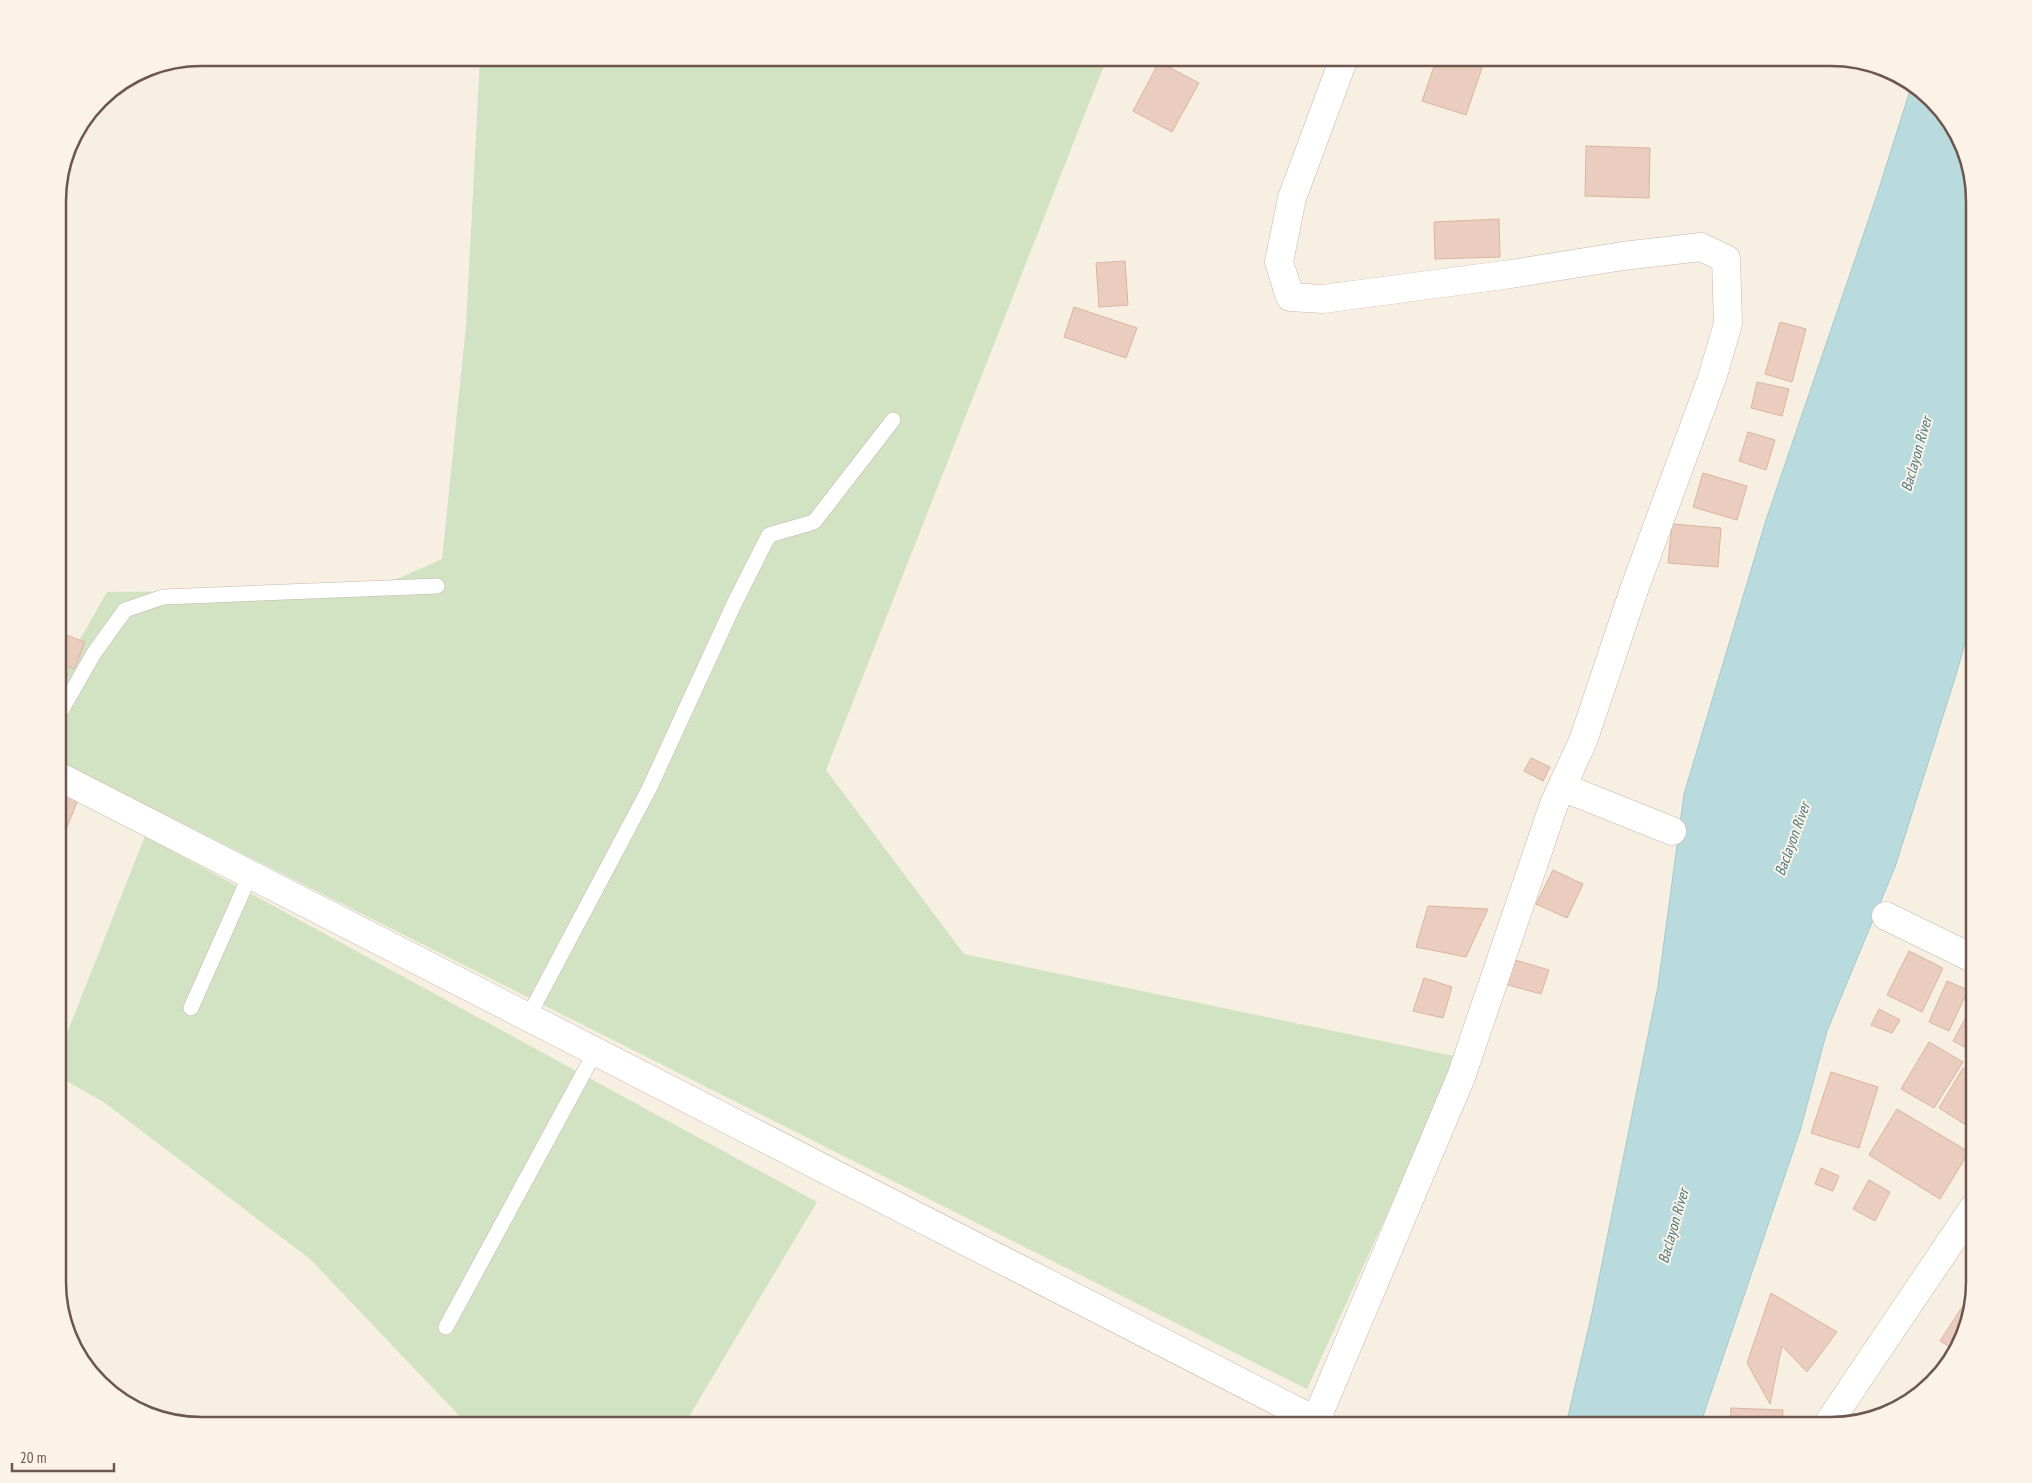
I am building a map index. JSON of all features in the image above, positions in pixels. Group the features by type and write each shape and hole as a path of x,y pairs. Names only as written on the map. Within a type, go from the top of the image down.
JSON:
{"street":[{"path":"1321,1417 1461,1077 1541,842 1562,787 1583,741 1636,587 1712,378 1728,324 1726,259 1700,247 1623,256 1511,274 1323,299 1290,297 1279,262 1292,198 1341,66"},
{"path":"67,781 1304,1417"},
{"path":"1562,787 1672,831"},
{"path":"1886,916 1966,956"},
{"path":"1833,1417 1966,1219"}],"lane":[{"path":"528,1017 649,789 735,602 769,534 814,522 893,420"},
{"path":"67,700 94,653 125,610 163,597 437,586"},
{"path":"191,1008 250,875"},
{"path":"446,1327 595,1052"}],"green space":[{"path":"1104,66 826,770 964,954 1459,1057 1307,1389 67,766 67,662 107,592 305,590 397,579 442,559 466,326 480,67"},
{"path":"145,836 817,1202 689,1417 460,1417 310,1259 105,1103 67,1081 67,1033"}],"water":[{"name":"Baclayon River","path":"1910,92 1932,112 1943,126 1952,142 1961,166 1965,184 1966,639 1895,867 1827,1031 1800,1131 1703,1417 1568,1417 1592,1313 1658,986 1684,794 1766,520 1877,195"}],"building":[{"path":"1157,66 1167,66 1199,83 1172,132 1133,111"},
{"path":"1434,66 1483,66 1466,115 1422,101"},
{"path":"1586,146 1650,148 1649,198 1585,196"},
{"path":"1499,219 1500,257 1435,259 1434,222"},
{"path":"1125,261 1128,305 1099,307 1096,263"},
{"path":"1074,307 1137,328 1126,358 1064,337"},
{"path":"1780,322 1806,329 1792,382 1765,374"},
{"path":"1757,382 1789,389 1782,416 1751,408"},
{"path":"1748,432 1775,440 1766,470 1739,461"},
{"path":"1703,473 1747,486 1737,520 1693,507"},
{"path":"1672,524 1721,528 1718,567 1668,563"},
{"path":"67,635 85,642 74,669 67,666"},
{"path":"1531,758 1550,767 1543,781 1524,771"},
{"path":"67,790 80,795 67,827"},
{"path":"1553,870 1583,884 1567,918 1536,904"},
{"path":"1428,906 1488,909 1466,957 1416,947"},
{"path":"1909,951 1943,968 1922,1012 1887,995"},
{"path":"1508,958 1549,970 1541,994 1501,983"},
{"path":"1424,978 1452,987 1443,1018 1413,1011"},
{"path":"1947,981 1966,989 1966,994 1949,1031 1929,1022"},
{"path":"1879,1009 1900,1020 1892,1033 1871,1025"},
{"path":"1966,1017 1966,1048 1953,1041"},
{"path":"1929,1042 1963,1062 1934,1108 1901,1089"},
{"path":"1963,1068 1966,1070 1966,1125 1939,1108"},
{"path":"1831,1072 1878,1087 1859,1148 1811,1133"},
{"path":"1897,1109 1966,1150 1966,1157 1940,1199 1869,1155"},
{"path":"1821,1168 1839,1176 1833,1191 1815,1184"},
{"path":"1869,1180 1890,1192 1875,1221 1853,1209"},
{"path":"1771,1293 1837,1332 1807,1372 1782,1346 1770,1404 1747,1363"},
{"path":"1964,1304 1959,1325 1949,1346 1940,1341"},
{"path":"1731,1408 1783,1410 1783,1417 1730,1417"}]}
